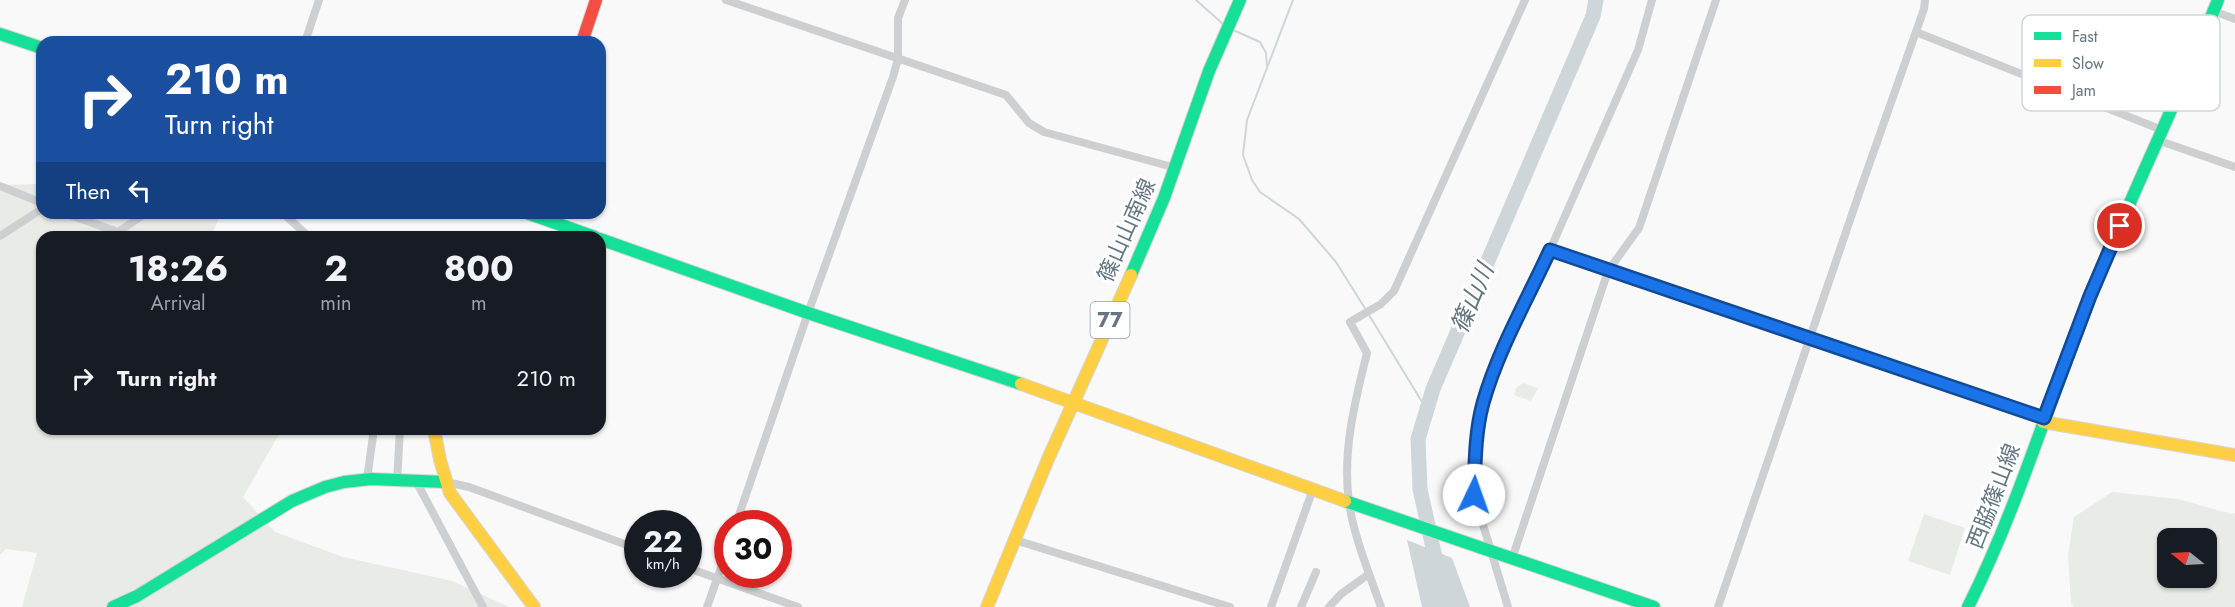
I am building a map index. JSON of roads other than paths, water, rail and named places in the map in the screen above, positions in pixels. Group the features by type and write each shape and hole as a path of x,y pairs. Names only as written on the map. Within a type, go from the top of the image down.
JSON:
{"street":[{"path":"307,36 319,0"},
{"path":"584,36 596,0"},
{"path":"726,0 1006,95 1036,129 1176,168"},
{"path":"741,510 898,59 898,18 905,0"},
{"name":"篠山山南線","path":"987,607 1012,539 1157,215 1209,72 1240,0"},
{"path":"1380,607 1369,573 1353,503 1348,454 1353,409 1367,353 1350,322 1381,304 1394,291 1525,0"},
{"path":"1508,607 1487,550 1474,495 1476,444 1483,404 1496,365 1550,250 1638,50 1652,0"},
{"path":"1512,559 1608,271 1639,228 1716,0"},
{"path":"1718,607 1924,9 1925,0"},
{"path":"2215,6 2235,19"},
{"path":"1916,32 2022,77"},
{"path":"0,34 36,46"},
{"path":"2102,111 2235,167"},
{"name":"西脇篠山線","path":"1968,607 2007,524 2090,296 2169,111"},
{"path":"0,186 36,201"},
{"path":"0,236 36,213"},
{"path":"81,219 115,231"},
{"path":"119,231 137,219"},
{"path":"290,219 302,231"},
{"path":"544,219 578,231"},
{"path":"606,241 808,313 1073,402 1313,489 1654,607"},
{"path":"1550,250 2044,420 2235,455"},
{"path":"367,479 373,435"},
{"path":"397,481 400,435"},
{"path":"435,435 446,482 461,509 531,606"},
{"path":"113,607 137,596 292,501 344,482 367,479 446,482 469,487 624,544"},
{"path":"416,481 483,607"},
{"path":"1271,607 1313,489"},
{"path":"1012,539 1230,607"},
{"path":"1301,607 1316,572"},
{"path":"1329,607 1341,594 1369,573"},
{"path":"707,607 714,587"},
{"path":"745,588 798,607"}],"waterway":[{"path":"1196,0 1223,24"},
{"path":"1293,0 1247,120 1243,155 1252,180 1260,192 1299,219 1336,262 1366,310"},
{"name":"篠山川","path":"1451,607 1437,566 1420,489 1418,439 1433,389 1593,16 1596,0"},
{"path":"1233,30 1260,42 1266,53 1267,68"},
{"path":"1369,315 1427,410"}]}
